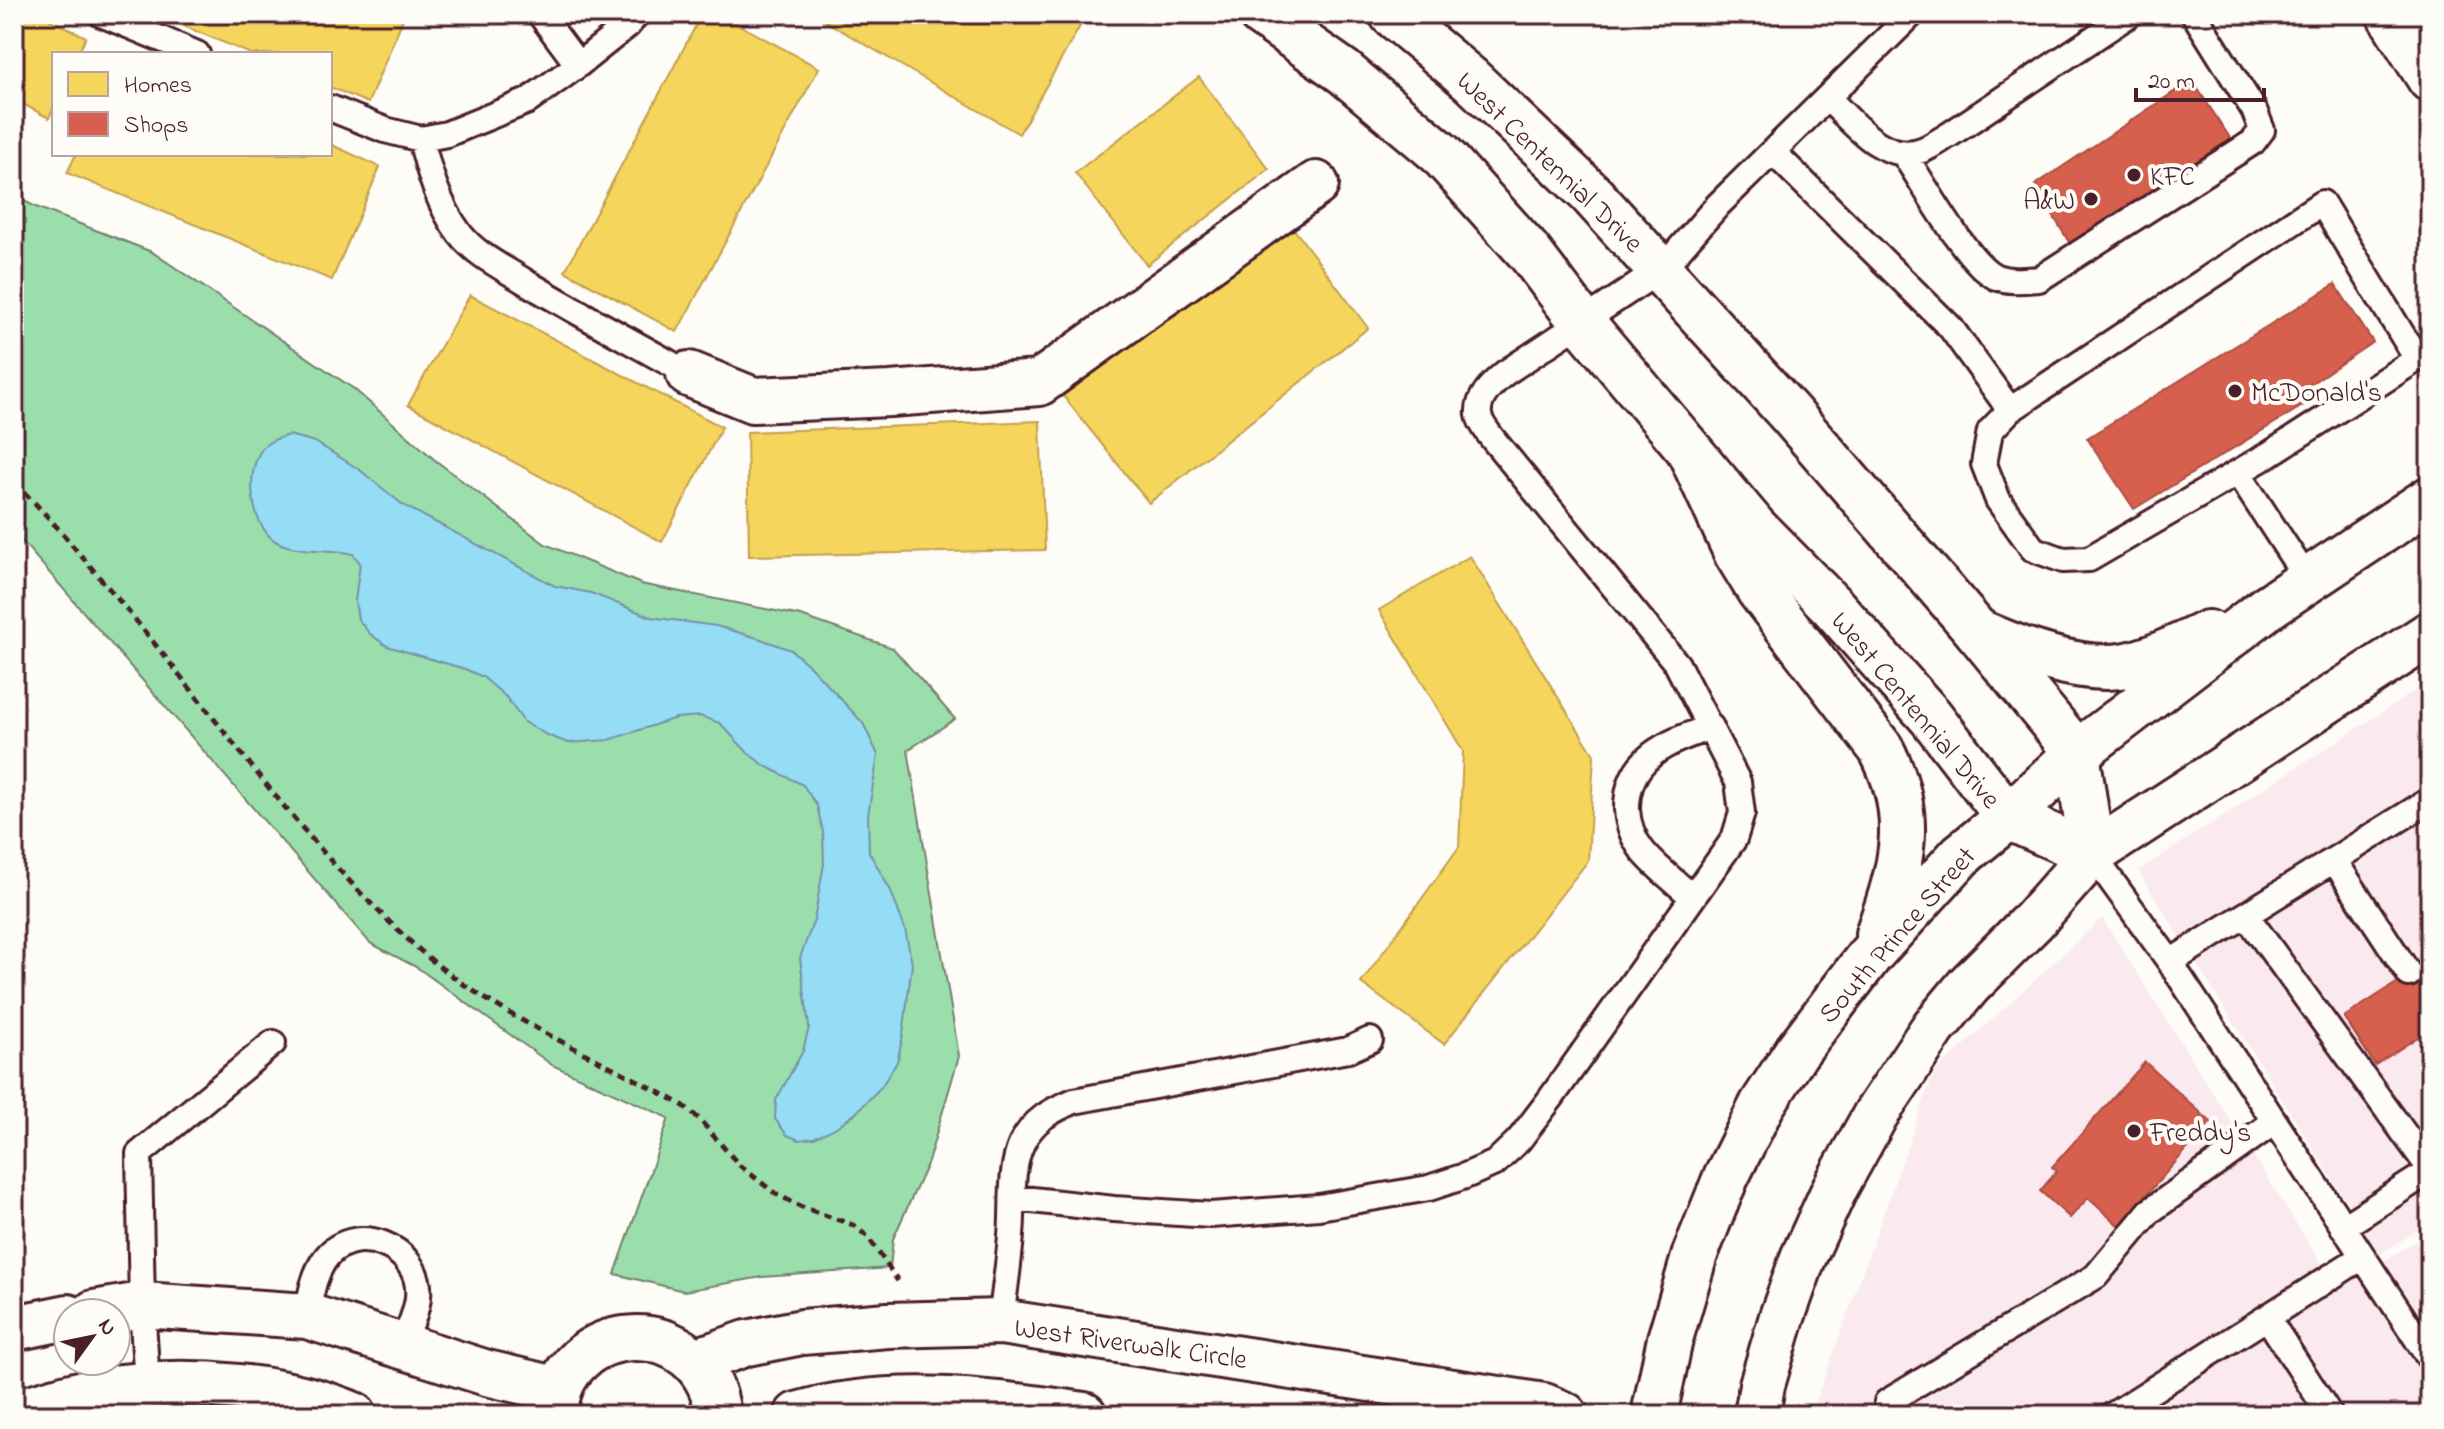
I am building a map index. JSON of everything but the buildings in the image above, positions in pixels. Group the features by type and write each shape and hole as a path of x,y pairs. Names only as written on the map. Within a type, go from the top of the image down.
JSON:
{"street":[{"name":"West Centennial Drive","path":"1261,14 1344,72 1440,153 1529,252 1582,322 1755,528 1833,607 1931,717 2008,817 2092,854"},
{"name":"West Centennial Drive","path":"1392,14 1531,135 1662,269 1977,631 2077,753"},
{"path":"2389,14 2430,79"},
{"path":"689,374 753,400 1039,383 1316,184"},
{"path":"1690,452 1737,554 1752,578 1881,749 1892,771 1903,820 1901,858 1895,885 1870,955"},
{"name":"South Prince Street","path":"1654,1415 1670,1339 1695,1254 1726,1177 1762,1105 1797,1051 1870,955 1943,873 2077,753 2268,607 2430,499"},
{"path":"1977,631 2037,655 2094,665 2125,666 2163,653 2268,607"},
{"path":"1757,1415 1766,1371 1803,1258 1835,1188 1876,1114 1934,1027 2092,854 2430,634"},
{"path":"2077,753 2092,854"},
{"path":"132,1307 307,1316 403,1344 487,1373 557,1402 565,1377 582,1357 605,1343 632,1337 659,1341 696,1361 716,1396 718,1415"},
{"path":"14,1328 52,1320"},
{"name":"West Riverwalk Circle","path":"696,1361 747,1343 802,1332 1001,1322 1544,1406 1565,1415"},
{"path":"14,1413 56,1400 121,1387 173,1383 270,1392 325,1403 354,1415"},
{"path":"797,1415 875,1402 930,1400 991,1401 1084,1415"}],"lane":[{"path":"101,14 192,52"},
{"path":"540,14 578,65"},
{"path":"332,109 385,130 421,139 447,134 528,101 578,65 628,25 637,14"},
{"path":"1014,1198 1211,1215 1319,1207 1429,1188 1495,1163 1519,1140 1551,1098 1734,839 1742,813 1738,782 1677,664 1492,438 1479,416 1482,399 1493,383 1662,269 1718,205 1912,14"},
{"path":"1828,98 1861,131 1883,147 1903,153 1921,150 1949,135 2130,14"},
{"path":"1903,153 1978,266 1998,277 2019,281 2039,279 2253,142 2262,130 2254,110 2194,14"},
{"path":"421,139 430,177 440,200 460,235 479,253 689,374"},
{"path":"1773,152 1951,328 2010,410"},
{"path":"2322,203 2417,359 2238,473 2089,559 2063,560 2033,549 1998,500 1984,464 1990,431 2010,410 2322,203"},
{"path":"2238,473 2307,579"},
{"path":"1691,896 1641,849 1628,823 1627,791 1640,764 1671,741 1711,727"},
{"path":"2170,962 2430,800"},
{"path":"2092,854 2170,962 2430,1359"},
{"path":"2334,860 2409,974"},
{"path":"2246,915 2430,1170 2343,1227"},
{"path":"1001,1322 1015,1167 1021,1144 1033,1126 1049,1112 1074,1101 1348,1050 1370,1040"},
{"path":"147,1385 139,1154 273,1043"},
{"path":"1887,1402 2096,1276 2150,1211 2274,1122"},
{"path":"307,1316 312,1287 323,1262 347,1243 377,1241 404,1256 418,1283 418,1298 403,1344"},
{"path":"2113,1415 2362,1257"},
{"path":"2267,1317 2330,1415"}],"path":[{"path":"14,483 32,499 122,603 332,864 417,948 476,993 521,1022 684,1106 739,1165 776,1194 853,1225 868,1237 902,1287"}],"shaded area":[{"path":"2430,681 2430,1222 2380,1254 2138,871"},
{"path":"2102,918 2337,1288 2430,1233 2430,1415 1811,1415 1934,1073"}],"green space":[{"path":"14,196 152,252 354,389 435,460 545,544 641,584 801,616 893,648 955,719 908,750 959,1056 928,1162 893,1239 890,1268 762,1277 684,1291 615,1274 669,1118 552,1065 418,968 370,943 14,532"}],"water":[{"path":"289,435 315,442 360,470 403,505 555,586 591,593 651,617 716,626 791,650 863,723 878,755 868,815 869,852 890,889 905,929 912,964 897,1062 881,1087 856,1113 814,1138 799,1140 787,1135 775,1119 776,1100 803,1051 809,1027 800,958 814,920 824,864 823,832 817,806 803,785 765,766 720,723 700,716 676,718 609,740 568,743 524,722 506,697 483,677 387,646 370,634 358,619 355,601 360,563 353,554 288,546 269,536 262,526 253,500 256,459 268,443"}],"place":[{"name":"KFC","path":"2134,175"},
{"name":"A&W","path":"2091,199"},
{"name":"McDonald's","path":"2235,391"},
{"name":"Freddy's","path":"2134,1131"}]}
